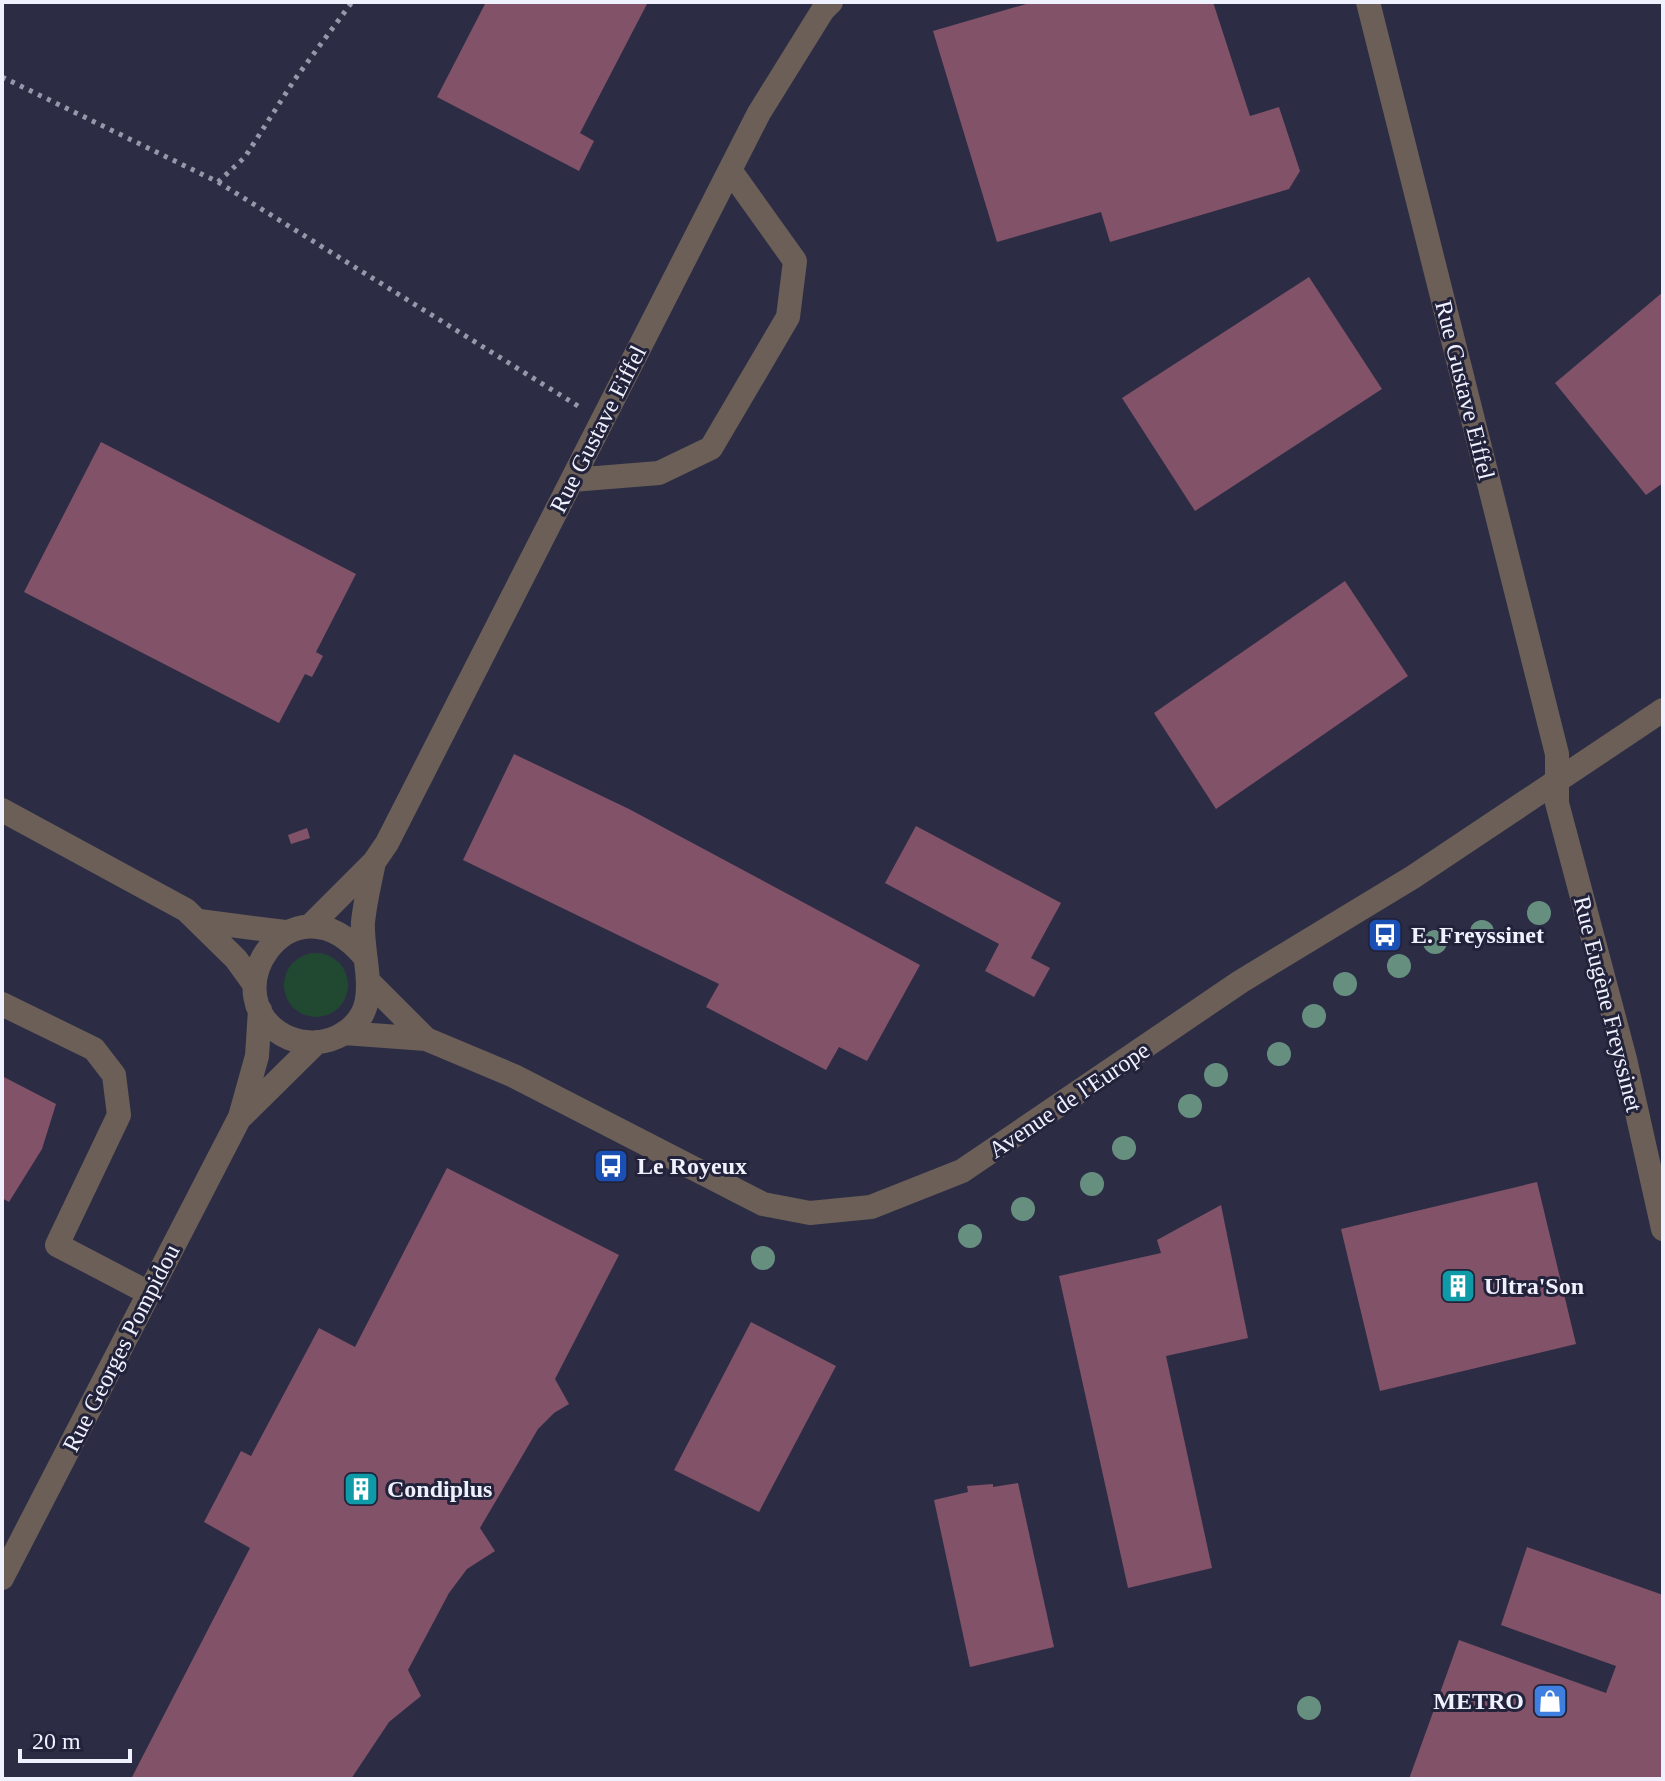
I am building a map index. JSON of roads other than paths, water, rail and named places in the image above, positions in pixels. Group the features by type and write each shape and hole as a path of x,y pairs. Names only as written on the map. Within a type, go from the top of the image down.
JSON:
{"street":[{"name":"Rue Gustave Eiffel","path":"374,862 387,843 759,113 831,2"},
{"name":"Rue Gustave Eiffel","path":"1368,2 1557,754 1556,779"},
{"path":"572,480 659,473 711,448 788,317 795,261 730,170"},
{"name":"Avenue de l'Europe","path":"344,1033 426,1039 514,1076 763,1204 810,1213 871,1207 962,1171 1240,982 1413,877 1663,710"},
{"name":"Rue Eugène Freyssinet","path":"1556,779 1557,803 1625,1059 1663,1229"},
{"path":"2,810 199,921 236,959 254,984 260,1010 257,1056 240,1117"},
{"path":"310,926 374,862"},
{"path":"240,1117 317,1042 344,1033 359,1020 368,1003 371,984 364,956 363,921 374,862"},
{"path":"199,921 285,932 310,926 340,934 364,956"},
{"path":"254,984 263,955 285,932"},
{"name":"Avenue de l'Europe","path":"371,984 426,1039"},
{"path":"2,1004 94,1049 114,1075 119,1115 57,1245 149,1293"},
{"path":"260,1010 268,1022 290,1038 317,1042"},
{"name":"Rue Georges Pompidou","path":"2,1578 240,1117"}],"place":[{"name":"E. Freyssinet","path":"1385,935"},
{"name":"Le Royeux","path":"611,1166"},
{"name":"Ultra'Son","path":"1458,1286"},
{"name":"Condiplus","path":"361,1489"},
{"name":"METRO","path":"1550,1701"}]}
